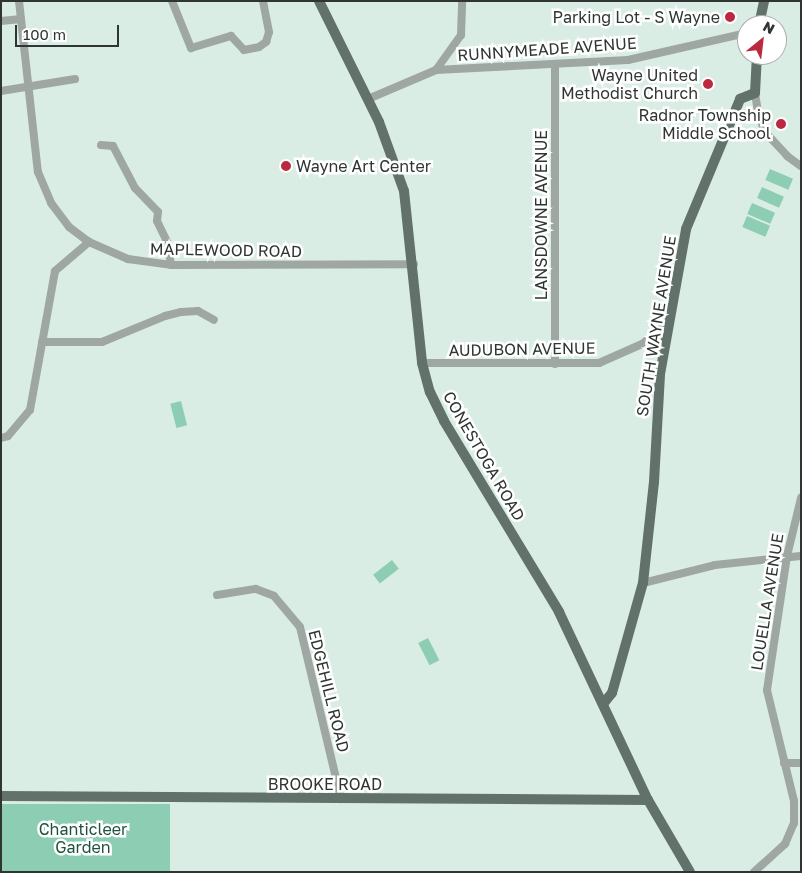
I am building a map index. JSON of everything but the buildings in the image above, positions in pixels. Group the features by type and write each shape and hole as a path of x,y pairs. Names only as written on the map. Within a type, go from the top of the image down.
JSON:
{"main road":[{"name":"CONESTOGA ROAD","path":"319,1 368,99 404,191 414,264 422,363 438,410 559,612 648,800 690,872"},
{"path":"761,15 764,1"},
{"path":"755,92 756,65"},
{"name":"SOUTH WAYNE AVENUE","path":"602,704 612,693 642,583 654,482 660,374 691,216 740,99 755,92"},
{"name":"BROOKE ROAD","path":"1,796 648,800"}],"street":[{"name":"MAPLEWOOD ROAD","path":"19,1 38,172 51,203 69,227 89,242 128,259 171,264 414,264"},
{"path":"172,1 191,48 231,36 244,50 259,47 266,42 269,32 263,1"},
{"path":"368,99 436,70 461,35 462,1"},
{"path":"1,21 21,19"},
{"name":"RUNNYMEADE AVENUE","path":"436,70 628,60 737,35"},
{"name":"LANSDOWNE AVENUE","path":"554,364 555,65"},
{"path":"1,91 75,79"},
{"path":"755,92 758,113 765,132 779,148 801,166"},
{"path":"101,145 113,146 135,188 158,212 157,221 168,244 171,264"},
{"path":"1,438 8,436 30,410 55,271 89,242"},
{"path":"42,342 102,342 165,316 181,312 198,311 214,320"},
{"name":"AUDUBON AVENUE","path":"422,363 599,363 642,344 670,321"},
{"name":"LOUELLA AVENUE","path":"754,872 785,844 794,823 794,800 767,690 787,556 801,498"},
{"path":"642,583 715,565 801,556"},
{"name":"EDGEHILL ROAD","path":"217,595 256,589 274,596 300,627 341,799"},
{"path":"784,762 801,763"}],"green space":[{"path":"770,169 793,179 788,190 765,180"},
{"path":"762,187 784,197 779,208 757,198"},
{"path":"752,203 775,213 770,224 747,214"},
{"path":"747,216 770,226 765,237 742,227"},
{"path":"181,401 187,425 176,428 170,404"},
{"path":"392,560 399,569 380,583 373,575"},
{"path":"428,638 439,660 430,665 418,643"},
{"name":"Chanticleer Garden","path":"1,804 170,804 170,872 1,872"}],"place":[{"name":"Parking Lot - S Wayne","path":"730,17"},
{"name":"Wayne United Methodist Church","path":"708,84"},
{"name":"Radnor Township Middle School","path":"781,124"},
{"name":"Wayne Art Center","path":"286,166"}]}
